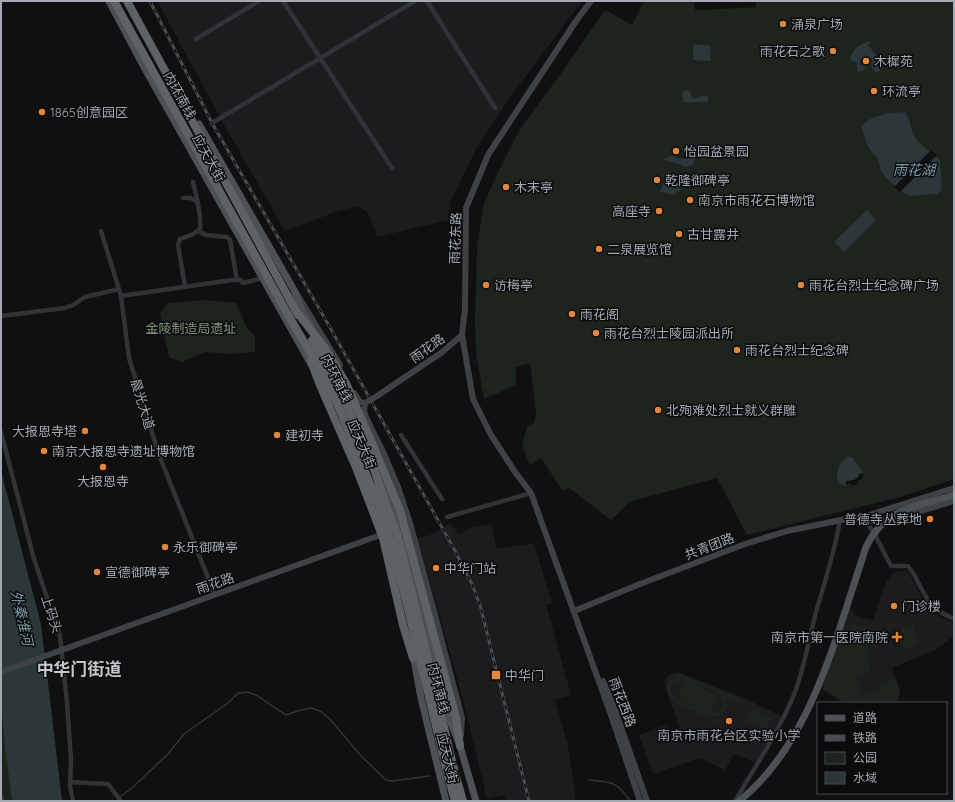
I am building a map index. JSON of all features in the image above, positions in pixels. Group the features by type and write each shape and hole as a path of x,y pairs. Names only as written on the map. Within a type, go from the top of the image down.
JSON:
{"highway":[{"name":"内环南线","path":"114,1 290,318 323,374 340,410 380,508 395,555 455,801"},
{"name":"内环南线","path":"127,1 340,390 373,466 397,534 462,801"},
{"path":"295,310 325,348 346,383 397,503 456,718 460,746"},
{"path":"308,349 319,383 357,470 382,538 403,625 413,658"}],"main road":[{"name":"应天大街","path":"109,1 324,386 359,466 384,533 446,801"},
{"name":"应天大街","path":"130,1 231,183 294,290 299,304 354,410 395,509 450,721 460,746 476,801"},
{"path":"263,278 281,268"},
{"path":"739,801 768,774 788,747 806,711 835,644 870,538 878,528 892,516 904,510 954,495"}],"street":[{"path":"196,39 259,1"},
{"path":"283,1 392,168"},
{"path":"212,123 415,1"},
{"path":"427,1 495,108"},
{"name":"雨花东路","path":"531,493 515,472 491,435 473,399 462,335 465,309 466,208 488,155 563,40 591,1"},
{"path":"185,286 178,245 180,239 198,230 201,225 199,204 193,182"},
{"path":"183,198 191,198 199,204"},
{"path":"198,230 206,235 227,237 230,240 237,280"},
{"name":"晨光大道","path":"100,231 121,296 129,358 159,455 215,595"},
{"path":"121,296 237,280 241,280 243,283 263,278"},
{"path":"1,316 66,308 85,297 119,289"},
{"name":"应天大街","path":"294,290 303,302 333,353 356,397 360,402 365,403 364,411 366,417 398,487 410,523 462,718 460,746"},
{"name":"雨花路","path":"365,403 441,353 462,335"},
{"name":"上码头","path":"1,432 34,559 60,636 67,703 71,760 70,782 73,801"},
{"path":"401,435 442,499"},
{"name":"共青团路","path":"856,519 954,488"},
{"path":"447,517 531,493"},
{"name":"雨花西路","path":"531,493 640,801"},
{"name":"共青团路","path":"574,611 751,542 787,531 840,520 856,519 885,522 954,502"},
{"path":"401,530 415,519"},
{"path":"735,801 769,743 793,696 833,555 840,520"},
{"path":"864,520 873,531 891,566 908,566 932,608 954,620"},
{"name":"雨花路","path":"1,672 384,533 401,530"},
{"name":"雨花西路","path":"574,611 616,713 648,801"},
{"path":"70,782 108,784 121,801"},
{"path":"1,795 2,801"}],"shaded area":[{"path":"157,1 582,1 510,97 475,151 450,203 448,220 377,237 368,213 358,206 335,212 285,231 227,130"},
{"path":"450,523 460,535 472,526 491,525 497,549 534,543 552,603 546,605 571,695 555,700 568,746 576,801 506,801 504,795 487,799 463,700 418,539 436,533"},
{"name":"南京市第一医院南院","path":"907,570 930,612 954,623 954,636 935,650 892,668 900,692 897,702 843,702 822,689 850,608 855,615 873,620 886,581 895,572"},
{"name":"南京市雨花台区实验小学","path":"677,672 744,698 783,717 756,763 734,754 725,770 700,758 653,774 639,735 666,725 670,735 681,731 666,690 665,681 669,674"}],"green space":[{"path":"644,1 694,1 695,10 702,10 756,7 756,1 954,1 954,479 900,497 747,535 717,478 630,502 611,520 569,488 562,490 541,458 530,465 522,446 527,426 534,423 536,413 530,363 516,367 516,385 484,399 476,353 475,320 477,249 483,206 498,172 520,129 605,10 632,25"},
{"name":"金陵制造局遗址","path":"205,300 236,303 247,328 255,336 255,352 231,354 205,352 182,362 169,357 160,313 168,303"},
{"path":"912,624 919,643 904,649 898,636 898,630"},
{"path":"854,625 865,627 870,633 867,645 870,671 855,678 862,696 880,690 879,686 896,679 900,692 897,702 843,702 822,689 841,633"},
{"path":"679,673 741,699 740,703 725,697 725,710 716,717 706,716 678,704 670,698 667,686 670,681","holes":["679,680 684,681 677,698 710,712 717,695 688,682 716,694 721,698 723,707 719,712 712,713 676,699 670,692 671,685"]},
{"path":"1,709 5,747 12,801 1,801"},
{"path":"750,710 771,719 767,730 745,721"}],"water":[{"path":"872,41 868,45 879,59 877,64 880,70 877,73 873,70 871,65 872,59 870,57 860,59 860,65 866,67 860,72 857,70 857,62 850,61 851,56 857,47"},
{"path":"693,44 711,46 710,61 693,60"},
{"path":"683,91 690,91 692,98 707,96 709,98 705,103 684,102 681,94"},
{"name":"雨花湖","path":"905,112 908,116 916,140 940,160 942,187 941,191 937,194 910,196 905,194 886,178 881,171 878,159 868,147 861,127 865,123 870,119 881,115"},
{"path":"671,156 683,159 692,157 695,159 691,166 684,167 680,164 663,159"},
{"path":"665,179 681,181 680,191 677,191 676,195 660,192"},
{"path":"867,210 876,220 844,252 834,242"},
{"path":"848,456 853,458 863,473 863,478 859,483 846,486 840,484 837,473 840,465"},
{"name":"外秦淮河","path":"1,471 41,624 62,801 12,801 5,749 1,702"}],"pier":[{"path":"931,150 937,155 900,192 894,187"},
{"path":"860,473 863,474 863,478 858,482 858,484 852,486 851,484 846,485 846,481 854,480"}],"waterway":[{"path":"120,797 132,788 168,754 184,734 228,703 238,693 247,692 256,695 286,715 311,708 320,711 329,718 362,757 386,780 392,781 430,776"},
{"path":"589,780 608,782 617,786 630,801"}],"railway":[{"path":"150,1 212,123 328,324 453,547 472,584 480,605 529,801"}],"place":[{"name":"涌泉广场","path":"783,24"},
{"name":"雨花石之歌","path":"833,51"},
{"name":"木樨苑","path":"866,61"},
{"name":"环流亭","path":"874,91"},
{"name":"1865创意园区","path":"42,112"},
{"name":"怡园盆景园","path":"676,151"},
{"name":"乾隆御碑亭","path":"657,180"},
{"name":"木末亭","path":"506,187"},
{"name":"南京市雨花石博物馆","path":"690,200"},
{"name":"高座寺","path":"659,211"},
{"name":"古甘露井","path":"679,234"},
{"name":"二泉展览馆","path":"599,249"},
{"name":"访梅亭","path":"486,285"},
{"name":"雨花台烈士纪念碑广场","path":"801,285"},
{"name":"雨花阁","path":"572,314"},
{"name":"雨花台烈士陵园派出所","path":"596,333"},
{"name":"雨花台烈士纪念碑","path":"737,350"},
{"name":"北殉难处烈士就义群雕","path":"658,410"},
{"name":"大报恩寺塔","path":"85,431"},
{"name":"建初寺","path":"277,435"},
{"name":"南京大报恩寺遗址博物馆","path":"44,451"},
{"name":"大报恩寺","path":"103,467"},
{"name":"普德寺丛葬地","path":"930,519"},
{"name":"永乐御碑亭","path":"165,547"},
{"name":"中华门站","path":"436,568"},
{"name":"宣德御碑亭","path":"97,572"},
{"name":"门诊楼","path":"894,606"},
{"name":"南京市第一医院南院","path":"897,637"},
{"name":"中华门","path":"496,675"},
{"name":"南京市雨花台区实验小学","path":"729,721"}],"district":[{"name":"中华门街道","path":"79,669"}]}
